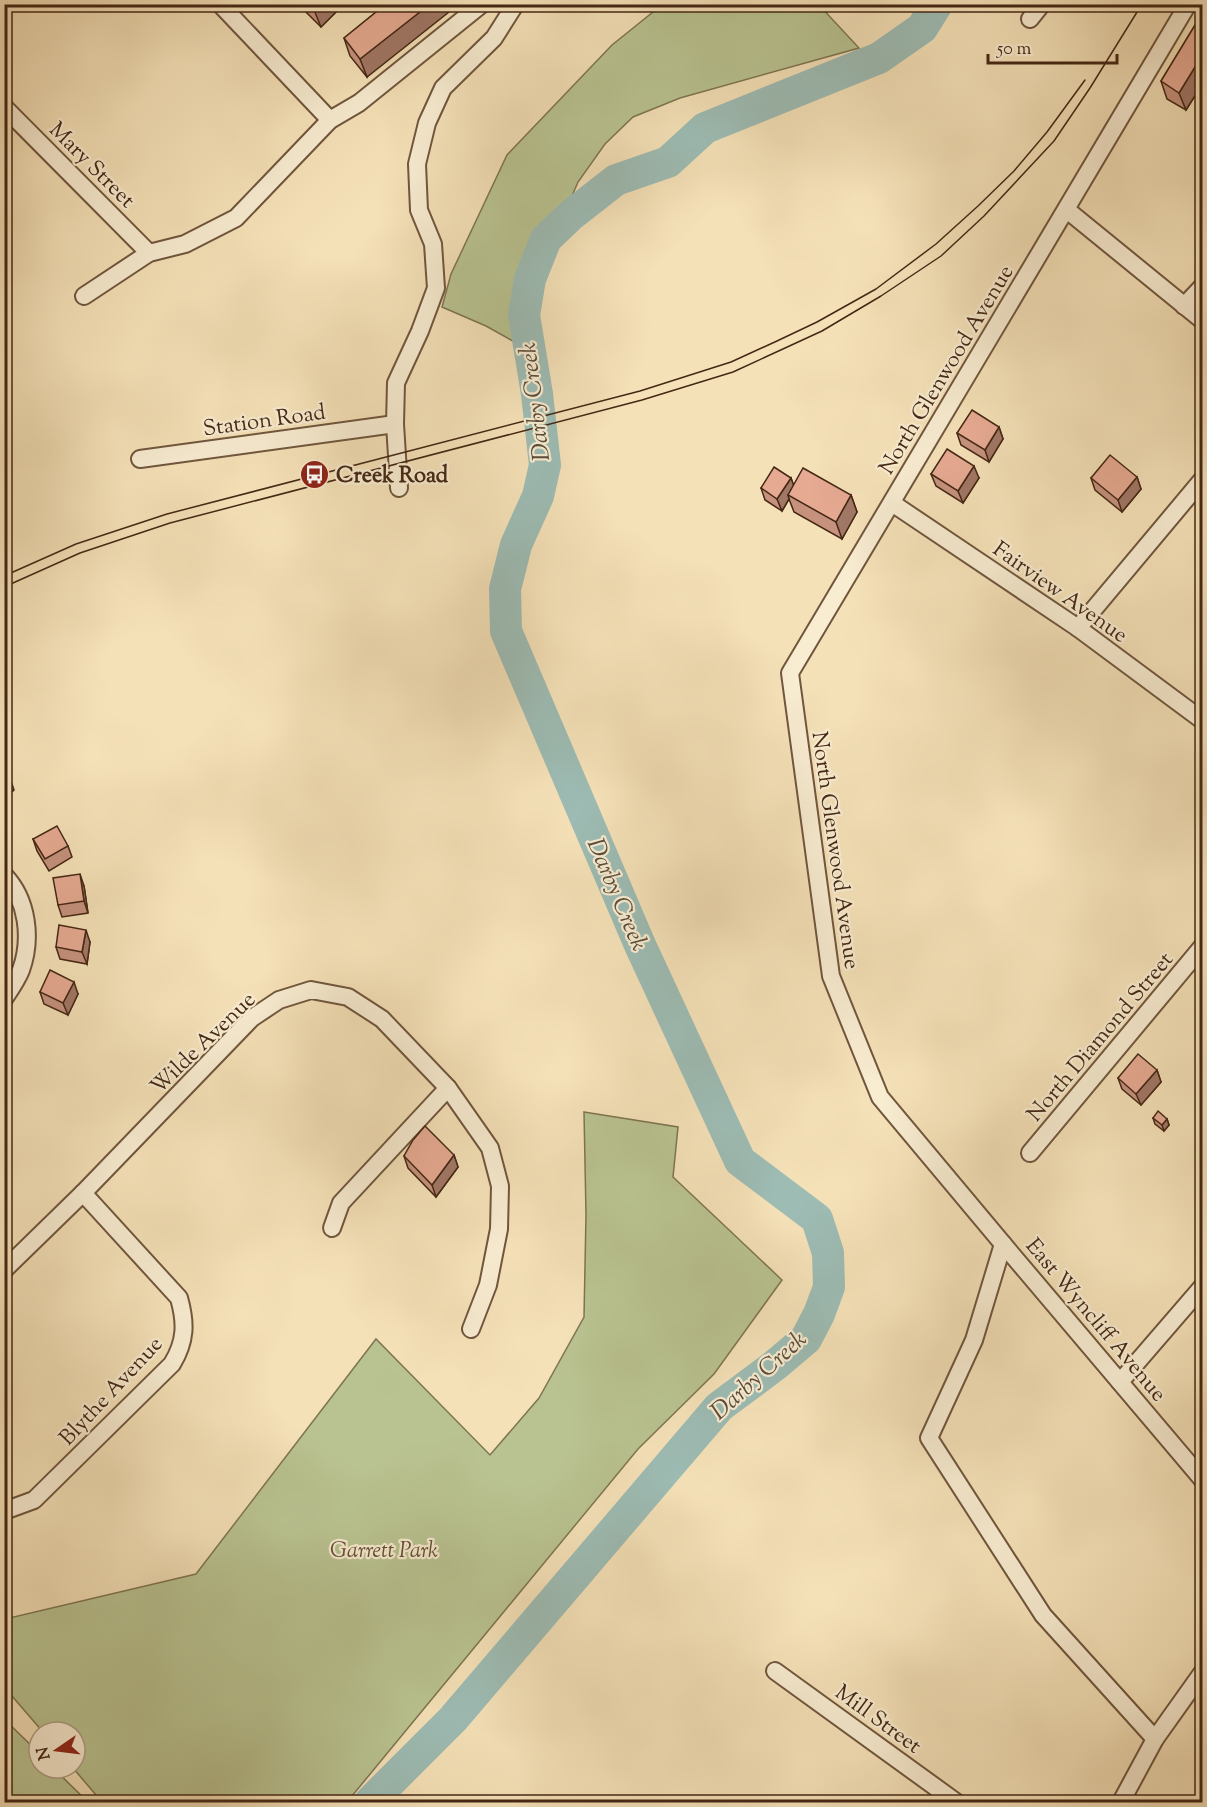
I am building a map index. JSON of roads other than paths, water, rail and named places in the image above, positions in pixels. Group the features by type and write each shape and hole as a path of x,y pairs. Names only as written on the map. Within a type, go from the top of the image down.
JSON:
{"street":[{"path":"220,4 330,120"},
{"path":"84,296 149,253 185,244 236,218 330,120 360,103 482,4"},
{"path":"399,488 395,424 396,383 420,331 436,288 433,244 419,210 417,164 427,123 443,88 494,38 513,8 509,4"},
{"path":"1030,19 1042,4"},
{"name":"North Glenwood Avenue","path":"1003,1244 880,1097 831,976 790,673 1188,4"},
{"name":"Mary Street","path":"4,107 149,253"},
{"path":"1067,210 1203,320"},
{"path":"1184,306 1203,287"},
{"name":"Station Road","path":"140,459 395,424"},
{"path":"1078,628 1203,480"},
{"name":"Fairview Avenue","path":"891,503 1078,628 1203,720"},
{"path":"4,875 11,882 22,904 27,929 27,949 20,972 4,999"},
{"name":"North Diamond Street","path":"1030,1153 1203,947"},
{"name":"Wilde Avenue","path":"4,1270 83,1193 252,1018 279,1000 311,990 348,997 382,1019 448,1088 490,1148 500,1186 499,1229 488,1285 471,1329"},
{"path":"332,1228 341,1203 448,1088"},
{"name":"Blythe Avenue","path":"4,1511 34,1500 172,1364 181,1349 184,1315 178,1298 83,1193"},
{"path":"1003,1244 974,1340 930,1438 1043,1615 1155,1739"},
{"name":"East Wyncliff Avenue","path":"1003,1244 1203,1479"},
{"path":"1120,1382 1203,1287"},
{"name":"Mill Street","path":"775,1671 956,1803"},
{"path":"1121,1803 1155,1739 1203,1673"}],"waterway":[{"name":"Darby Creek","path":"370,1802 453,1719 719,1407 806,1339 829,1287 828,1253 817,1219 740,1161 640,945 506,631 505,589 516,545 538,496 545,465 537,394 524,315 530,279 546,239 570,216 616,180 668,162 705,128 879,58 922,28 937,4"}],"tram line":[{"path":"4,587 80,553 170,523 642,400 733,372 822,331 881,296 941,256 984,216 1054,141 1142,4"},
{"path":"4,576 76,544 167,514 640,391 731,362 777,341 876,289 936,244 1014,171 1047,132 1085,80"}],"place":[{"name":"Creek Road","path":"315,474"}],"park label":[{"name":"Garrett Park","path":"384,1549"}]}
